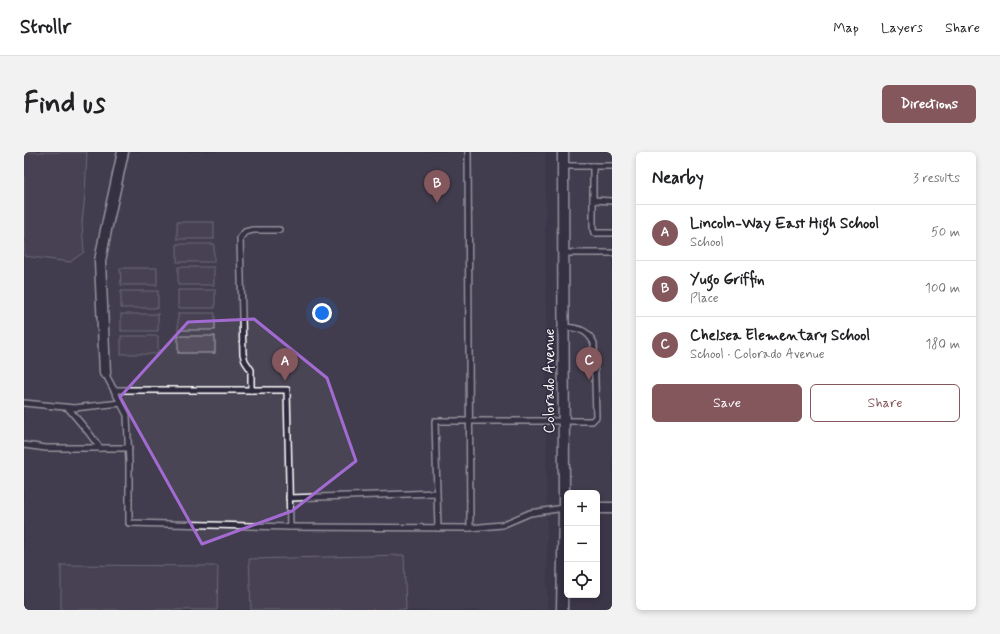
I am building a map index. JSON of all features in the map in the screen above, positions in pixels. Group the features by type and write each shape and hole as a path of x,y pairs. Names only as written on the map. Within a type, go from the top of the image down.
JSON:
{"street":[{"path":"105,373 100,261 123,152"},
{"name":"Colorado Avenue","path":"563,152 565,490"},
{"path":"600,508 612,508"},
{"name":"Colorado Avenue","path":"562,610 564,526"}],"lane":[{"path":"468,152 470,528"},
{"path":"563,166 612,166"},
{"path":"593,166 594,233 612,233"},
{"path":"593,200 612,201"},
{"path":"251,390 251,370 245,361 243,354 240,238 245,232 253,230 278,230"},
{"path":"563,253 612,253"},
{"path":"438,528 435,421 592,421 596,417 594,343 590,335 584,331 578,328 564,327"},
{"path":"105,373 127,415 129,448 129,523 290,527 470,528 502,525 530,513 564,508"},
{"path":"114,390 287,390 290,527"},
{"path":"24,403 68,408 121,403"},
{"path":"68,408 100,448"},
{"path":"24,445 46,448 129,448"},
{"path":"289,498 437,493"}],"highlighted area":[{"path":"254,319 327,378 356,461 292,511 202,544 120,397 188,322"}],"shaded area":[{"path":"24,152 545,152 547,610 24,610"},
{"path":"24,152 87,152 82,223 84,252 70,262 24,256"},
{"path":"567,152 612,152 612,505 600,505 600,490 567,490"},
{"path":"177,222 214,222 214,239 177,239"},
{"path":"177,244 214,244 214,262 177,262"},
{"path":"178,267 214,267 214,285 178,285"},
{"path":"120,268 157,268 157,285 121,285"},
{"path":"178,290 215,290 215,308 178,308"},
{"path":"121,291 158,291 158,308 121,308"},
{"path":"178,313 215,313 215,330 178,330"},
{"path":"121,314 158,314 158,331 121,331"},
{"path":"121,336 158,336 158,354 121,354"},
{"path":"178,336 215,336 215,353 178,353"},
{"path":"404,555 406,610 251,610 249,559"},
{"path":"61,565 218,566 217,610 61,610"}],"place":[{"name":"Yugo Griffin","path":"437,203"},
{"name":"Chelsea Elementary School","path":"589,380"},
{"name":"Lincoln-Way East High School","path":"285,381"}]}
